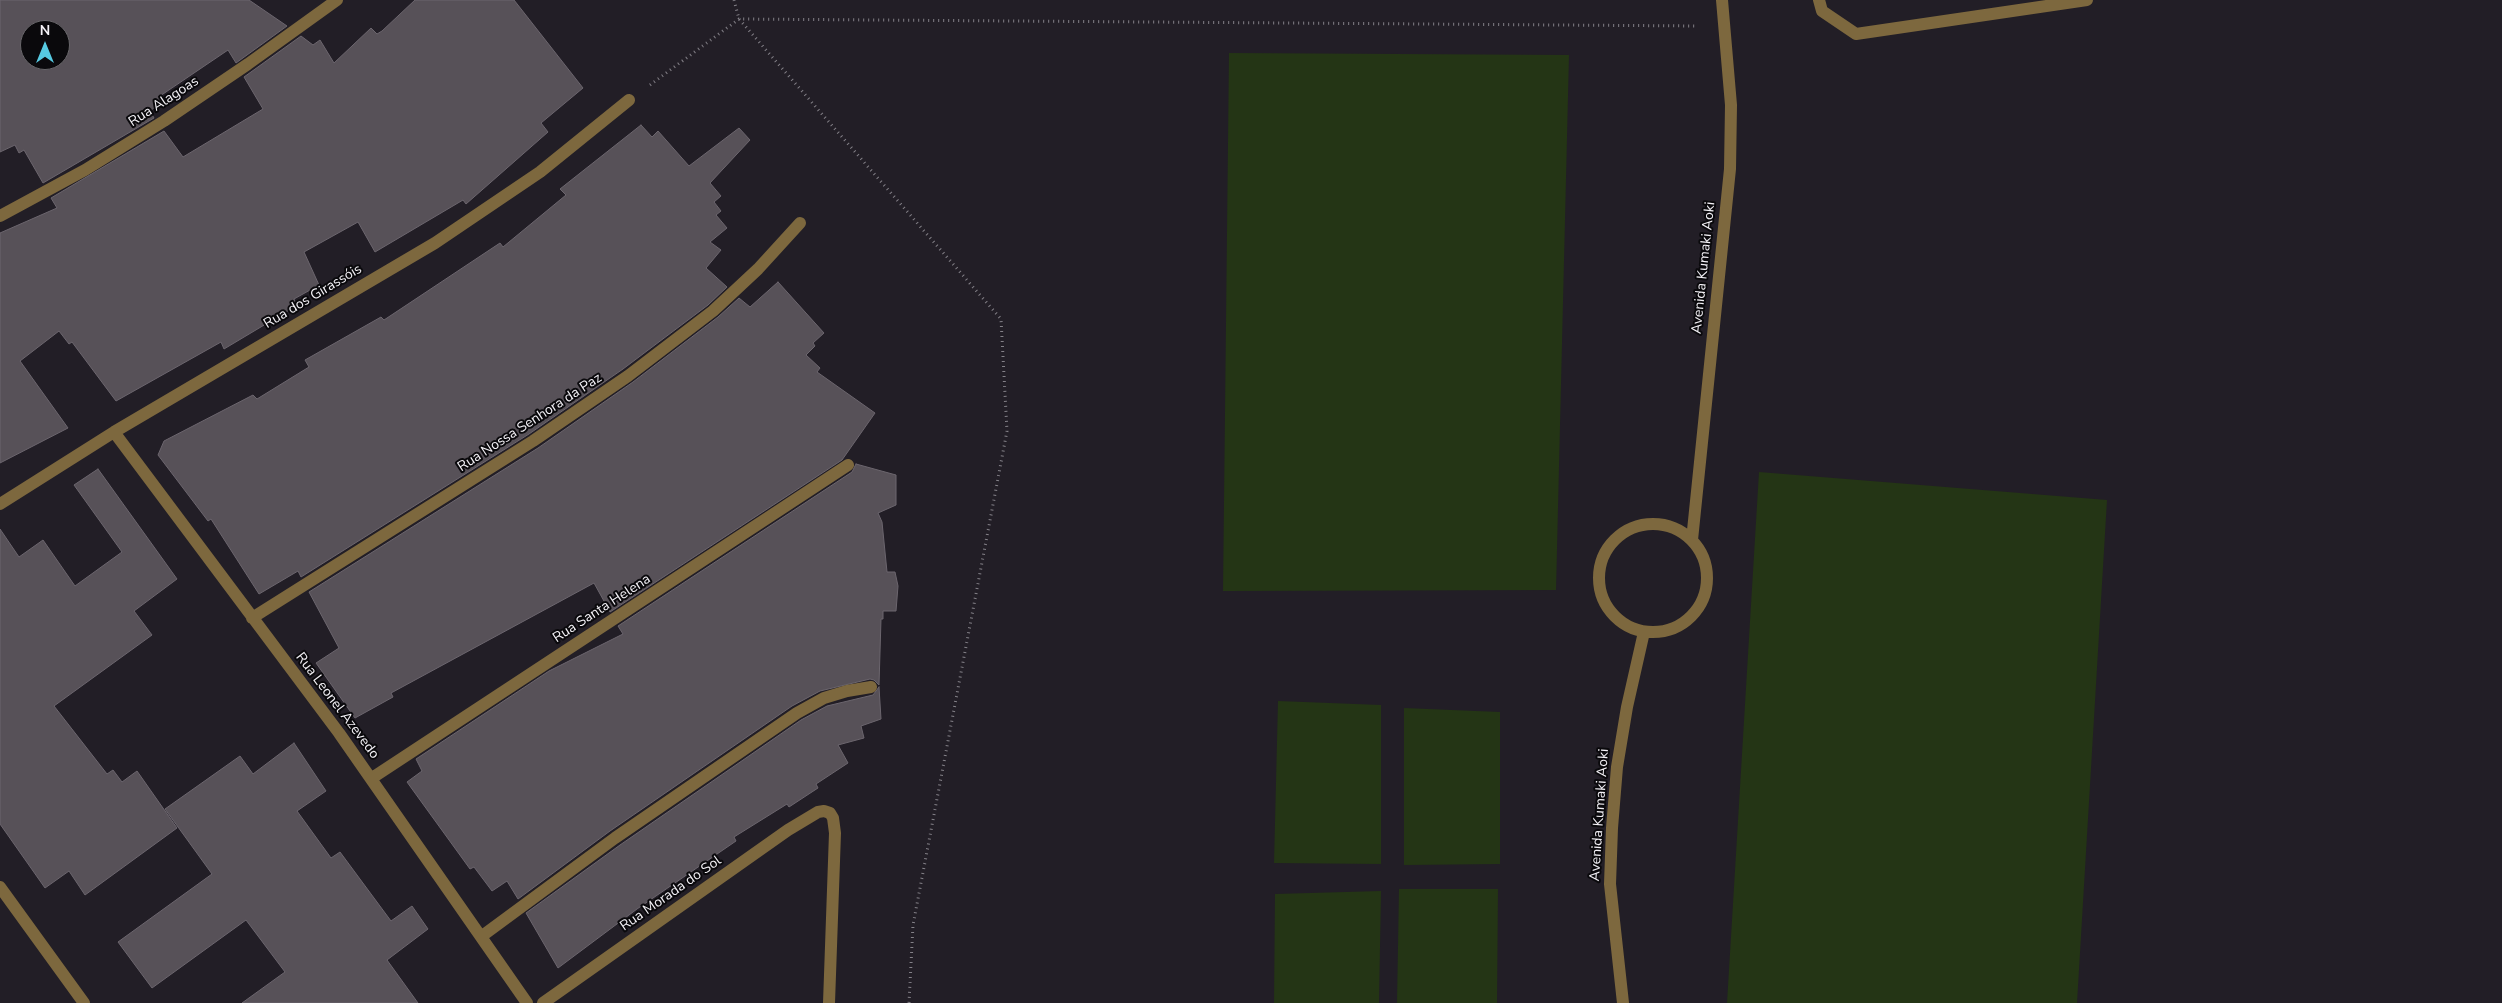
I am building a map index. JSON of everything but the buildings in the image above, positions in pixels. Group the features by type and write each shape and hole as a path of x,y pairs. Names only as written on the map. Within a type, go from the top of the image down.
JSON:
{"street":[{"name":"Rua Alagoas","path":"0,216 85,170 164,121 248,64 336,0"},
{"name":"Avenida Kumaki Aoki","path":"1692,540 1730,169 1731,105 1722,0"},
{"path":"1819,0 1822,11 1856,34 2004,6 2088,0"},
{"name":"Rua dos Girassóis","path":"0,504 114,432 435,243 540,172 630,100"},
{"name":"Rua Nossa Senhora da Paz","path":"252,618 534,441 628,376 713,311 758,269 800,223"},
{"name":"Rua Leonel Azevedo","path":"114,432 372,778 527,1003"},
{"name":"Rua Santa Helena","path":"372,778 848,465"},
{"path":"1645,524 1662,524 1678,530 1692,540 1702,554 1707,570 1707,587 1702,603 1691,616 1677,627 1660,632 1644,632 1627,626 1614,616 1604,602 1598,585 1598,569 1604,552 1614,538 1628,529 1645,524"},
{"name":"Avenida Kumaki Aoki","path":"1623,1003 1610,884 1612,828 1618,758 1644,632"},
{"path":"482,936 631,827 797,713 824,698 847,691 871,687"},
{"name":"Rua Morada do Sol","path":"543,1003 788,830 818,812 830,813 833,818 835,833 829,1003"},
{"path":"0,887 84,1003"}],"path":[{"path":"734,0 739,19 1001,319 1006,430 913,925 909,1003"},
{"path":"630,100 739,19 1725,26"}],"green space":[{"path":"1229,53 1569,55 1556,590 1223,591"},
{"path":"1759,472 2107,500 2077,1003 1727,1003"},
{"path":"1278,701 1381,705 1381,864 1274,863"},
{"path":"1404,708 1500,712 1500,864 1404,865"},
{"path":"1399,889 1498,889 1497,1003 1397,1003"},
{"path":"1381,891 1379,1003 1274,1003 1275,894"}]}
